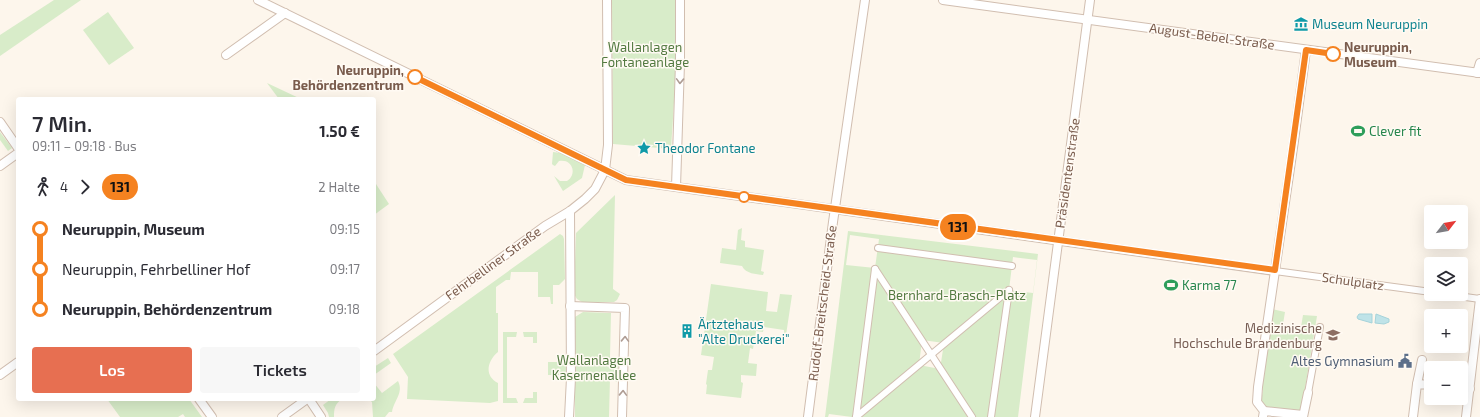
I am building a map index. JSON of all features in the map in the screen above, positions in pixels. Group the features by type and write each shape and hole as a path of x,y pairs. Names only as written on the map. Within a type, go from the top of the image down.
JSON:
{"street":[{"path":"258,0 626,180 1275,270"},
{"path":"605,170 608,146 608,0"},
{"path":"676,187 680,62 680,0"},
{"name":"Rudolf-Breitscheid-Straße","path":"808,417 834,210 865,0"},
{"name":"August-Bebel-Straße","path":"943,0 1478,73"},
{"name":"Präsidentenstraße","path":"1035,417 1090,0"},
{"path":"226,55 285,13"},
{"path":"1306,50 1256,402 1264,414 1303,416 1320,327"},
{"path":"1478,73 1480,63"},
{"path":"0,122 16,145"},
{"path":"0,166 16,154"},
{"name":"Fehrbelliner Straße","path":"376,350 545,226 570,211 585,199 594,189 605,170"},
{"path":"569,417 571,378 570,211"},
{"path":"878,248 1012,266"},
{"path":"856,417 875,269 972,417"},
{"name":"Schulplatz","path":"1275,270 1424,291"},
{"path":"856,417 1009,290 991,417"},
{"path":"1468,297 1480,299 1468,371"},
{"path":"570,306 626,308 622,417"},
{"path":"1413,417 1422,360"},
{"path":"0,375 16,363"},
{"path":"1418,384 1424,384"},
{"path":"200,401 212,417"},
{"path":"282,417 305,401"},
{"path":"309,401 321,417"},
{"path":"1466,405 1466,417"}],"green space":[{"path":"54,0 81,0 0,56 0,35"},
{"name":"Wallanlagen Fontaneanlage","path":"612,0 676,0 677,56 671,149 613,144"},
{"path":"108,12 134,48 109,65 83,30"},
{"path":"267,83 297,97 278,97"},
{"path":"0,132 12,148 8,151 0,140"},
{"path":"553,152 561,153 585,165 582,178 563,191 554,176 560,181 567,181 572,174 572,167 564,161 559,161 555,166 553,165"},
{"path":"376,184 389,204 376,214"},
{"path":"615,195 613,289 620,294 614,302 582,302 577,299 574,294 576,233"},
{"path":"742,228 741,240 745,241 745,247 764,250 761,271 764,272 763,275 746,271 742,266 720,263 722,248 736,250 738,230"},
{"name":"Bernhard-Brasch-Platz","path":"848,231 1038,254 1018,417 852,417 829,414 828,417 825,417","holes":["850,235 879,239 875,268 846,265","1013,257 1037,260 1033,293 1009,290","922,340 944,343 940,369 919,365"]},
{"path":"560,234 564,239 565,279 559,285 553,285 553,304 551,304 550,297 538,297 538,272 511,272 510,280 506,280 496,287 498,352 489,364 489,372 498,383 498,401 490,403 407,399 408,377 393,354"},
{"path":"711,284 768,292 766,311 777,312 780,294 792,295 786,335 784,335 784,330 764,327 763,332 756,331 753,349 750,348 748,363 757,364 756,376 741,375 741,382 743,383 741,398 706,394 708,370 712,370 714,357 701,355"},
{"path":"1272,309 1285,312 1282,330 1300,333 1303,315 1317,316 1301,413 1268,410 1261,401 1263,390 1260,389"},
{"name":"Wallanlagen Kasernenallee","path":"583,312 611,313 610,357 618,362 617,382 610,378 609,417 575,417 575,317"},
{"path":"503,332 517,332 516,337 507,337 507,398 516,398 518,403 503,403"},
{"path":"523,332 537,332 537,343 533,343 533,337 524,337"},
{"path":"388,358 391,363 376,374 376,366"},
{"path":"548,362 568,362 568,375 548,375"},
{"path":"398,381 400,389 392,412 389,412 385,417 373,417 371,401 376,401 376,386 382,393"},
{"path":"533,392 537,392 537,403 523,403 525,398 533,398"},
{"path":"108,401 190,401 202,417 185,417 183,414 178,417 120,417"},
{"path":"328,401 340,401 335,406 334,417 329,417 323,405"}],"water":[{"path":"1359,314 1372,314 1372,323 1358,319 1357,317"},
{"path":"1376,314 1389,319 1389,322 1384,324 1375,323"}],"bus line":[{"name":"131","path":"415,77 626,180 1275,270 1306,50 1333,54"}],"place":[{"name":"Museum Neuruppin","path":"1301,24"},
{"name":"Neuruppin, Museum","path":"1333,54"},
{"name":"Neuruppin, Behördenzentrum","path":"415,77"},
{"name":"Clever fit","path":"1358,131"},
{"name":"Theodor Fontane","path":"644,148"},
{"name":"Karma 77","path":"1171,285"},
{"name":"Ärtztehaus \"Alte Druckerei\"","path":"687,331"},
{"name":"Medizinische Hochschule Brandenburg","path":"1333,335"},
{"name":"Altes Gymnasium","path":"1405,361"}]}
